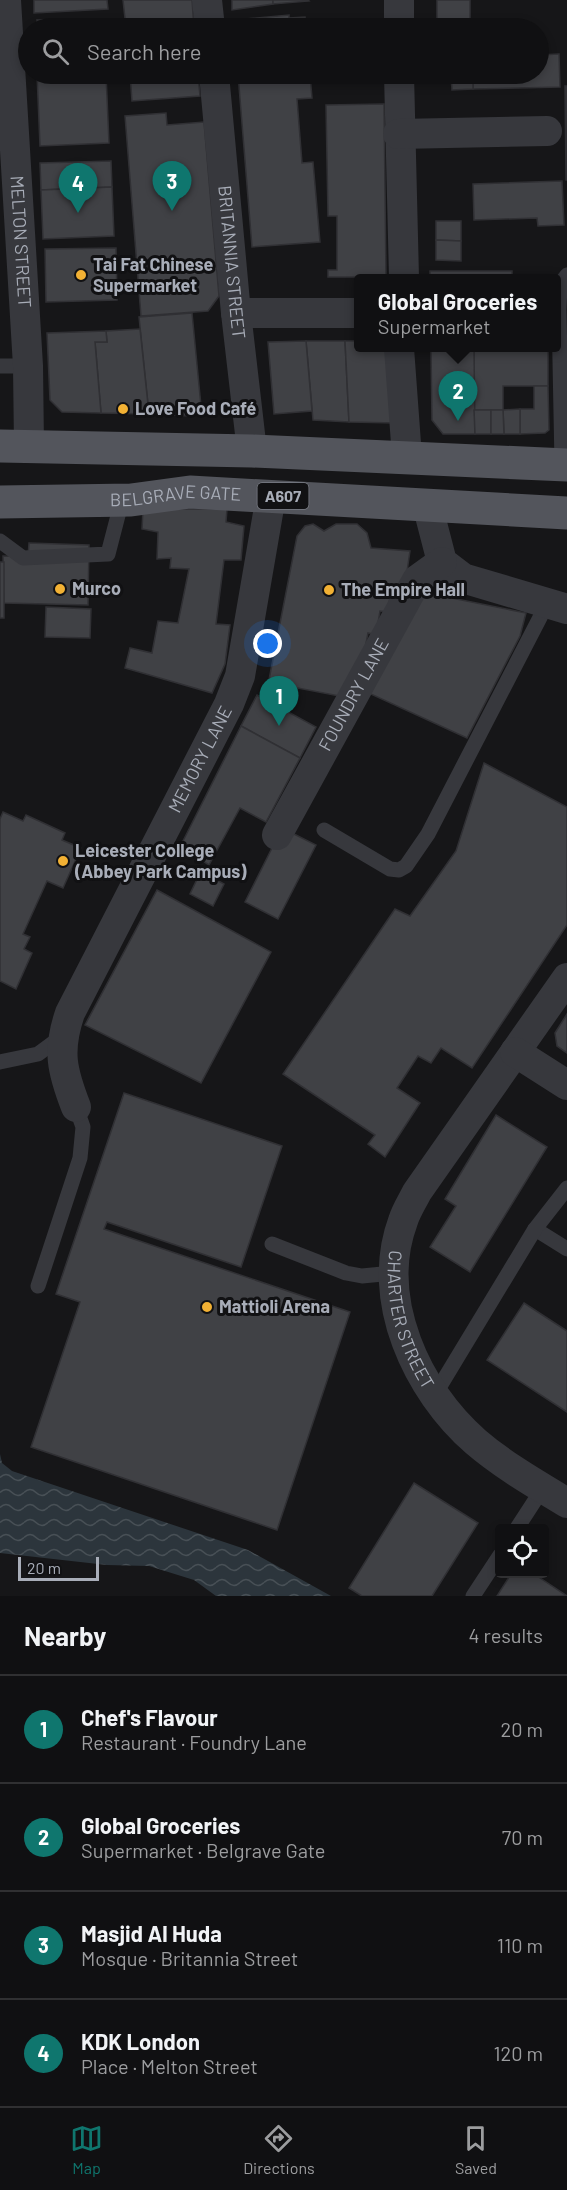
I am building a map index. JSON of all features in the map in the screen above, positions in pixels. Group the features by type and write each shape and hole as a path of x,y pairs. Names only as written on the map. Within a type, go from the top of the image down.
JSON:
{"main road":[{"path":"14,446 252,451 565,465"},
{"name":"BELGRAVE GATE","path":"0,502 122,500 190,492 567,513"}],"street":[{"name":"MELTON STREET","path":"6,0 14,446"},
{"path":"207,0 209,18"},
{"path":"399,0 399,18"},
{"name":"BRITANNIA STREET","path":"215,84 236,313 252,451"},
{"path":"399,84 398,134 404,274"},
{"path":"398,134 547,130"},
{"path":"236,313 354,313"},
{"path":"399,352 407,457"},
{"name":"MEMORY LANE","path":"76,1107 66,1082 62,1037 70,1013 233,695 242,665 271,496"},
{"path":"427,504 442,562 464,579 558,605"},
{"name":"FOUNDRY LANE","path":"277,835 417,580 442,562"},
{"name":"CHARTER STREET","path":"555,1496 475,1441 434,1396 404,1335 396,1306 393,1273 402,1221 417,1192 567,978"},
{"path":"515,1052 567,1085"}],"lane":[{"path":"561,352 565,465"},
{"path":"0,541 23,558 108,554 122,500"},
{"path":"324,830 390,869 399,870 406,866 428,834 558,605"},
{"path":"0,1062 38,1054 62,1037"},
{"path":"38,1286 80,1158 83,1127 76,1107"},
{"path":"434,1396 535,1229 567,1188"},
{"path":"535,1229 567,1249"},
{"path":"272,1244 346,1273 362,1276 393,1273"},
{"path":"522,1524 555,1496"},
{"path":"473,1596 495,1563"}],"water":[{"path":"0,1454 2,1463 12,1471 248,1550 331,1596 216,1596 194,1580 149,1566 107,1565 0,1553"}],"building":[{"path":"34,0 107,0 108,9 34,13"},
{"path":"123,0 192,0 193,18 125,18"},
{"path":"232,0 273,0 273,4 232,10"},
{"path":"273,0 308,0 309,1 273,4"},
{"path":"437,0 470,0 470,18 437,18"},
{"path":"289,15 289,18 256,18"},
{"path":"549,54 559,54 560,87 473,89 473,84 549,84"},
{"path":"37,84 106,84 109,143 40,146"},
{"path":"131,84 199,84 200,96 132,101"},
{"path":"239,84 311,84 312,98 297,99 302,163 313,162 320,242 252,247"},
{"path":"452,84 473,84 473,89 452,90"},
{"path":"565,86 567,86 567,180 566,180"},
{"path":"384,104 386,274 328,277 328,270 337,270 337,216 328,216 326,105"},
{"path":"166,113 167,125 204,122 219,296 208,311 141,316 125,116"},
{"path":"111,161 112,187 41,190 40,163"},
{"path":"562,181 564,225 538,226 537,218 474,220 473,184"},
{"path":"112,187 114,236 43,239 41,190"},
{"path":"436,221 461,221 461,241 436,240"},
{"path":"436,240 461,241 461,261 436,260"},
{"name":"Tai Fat Chinese Supermarket","path":"116,248 117,300 46,302 45,249"},
{"path":"430,271 512,271 512,274 430,274"},
{"path":"192,313 201,406 191,416 149,414 139,317"},
{"path":"140,329 149,414 101,413 95,342 107,342 106,331"},
{"path":"106,331 107,342 95,342 101,413 62,412 50,400 47,333"},
{"path":"306,341 345,341 349,422 313,420"},
{"path":"306,341 312,411 274,414 268,342"},
{"path":"345,341 354,341 354,352 394,352 396,423 349,422"},
{"path":"431,352 474,352 475,434 443,434 432,420"},
{"path":"474,352 548,352 548,386 503,386 503,410 474,410"},
{"path":"534,386 548,386 549,430 545,433 520,434 520,409 534,409"},
{"path":"520,409 520,434 504,434 503,410"},
{"path":"474,410 491,410 491,434 475,434"},
{"path":"491,410 503,410 504,434 491,434"},
{"path":"143,509 227,509 226,522 244,526 241,560 224,560 216,624 230,625 225,664 212,693 125,668 130,648 152,653 158,621 178,623 189,569 170,568 171,558 157,559 158,532 142,529"},
{"path":"313,524 324,531 336,524 357,524 367,533 371,548 410,551 405,585 393,584 387,612 380,611 376,635 368,633 362,664 339,696 298,688 295,695 267,690 297,536 305,526"},
{"path":"29,543 89,545 88,605 4,603 3,556 28,557"},
{"path":"0,562 4,562 4,618 0,618"},
{"path":"417,591 526,613 520,636 467,738 362,690"},
{"path":"46,607 91,609 90,638 45,637"},
{"path":"257,695 316,727 300,758 241,726"},
{"path":"241,726 300,758 266,822 240,808 209,865 180,847"},
{"path":"484,763 567,807 567,925 472,1068 441,1048 431,1063 418,1056 397,1088 420,1103 385,1157 368,1144 375,1135 283,1074 395,909 410,916 456,851"},
{"path":"3,812 23,821 26,815 65,833 62,840 81,848 63,888 47,881 23,934 30,937 24,949 32,953 16,989 0,981 0,819"},
{"path":"290,832 316,845 278,919 245,902 275,842"},
{"path":"201,871 224,884 213,906 190,894"},
{"path":"157,890 271,952 201,1083 85,1025"},
{"path":"567,1014 567,1053 557,1046 555,1033"},
{"name":"Mattioli Arena","path":"124,1093 282,1146 241,1267 107,1222 104,1229 350,1312 277,1530 31,1447 80,1302 56,1294"},
{"path":"496,1115 547,1147 470,1272 430,1247 456,1206 445,1199"},
{"path":"524,1303 567,1331 567,1412 487,1360"},
{"path":"414,1483 478,1523 432,1596 362,1596 349,1588"},
{"path":"508,1578 540,1578 567,1596 497,1596"}],"place":[{"name":"Masjid Al Huda","path":"172,211"},
{"name":"KDK London","path":"78,213"},
{"name":"Tai Fat Chinese Supermarket","path":"81,275"},
{"name":"Love Food Café","path":"123,409"},
{"name":"Global Groceries","path":"458,421"},
{"name":"Murco","path":"60,589"},
{"name":"The Empire Hall","path":"329,590"},
{"name":"Chef's Flavour","path":"279,726"},
{"name":"Leicester College (Abbey Park Campus)","path":"63,861"},
{"name":"Mattioli Arena","path":"207,1307"}]}
